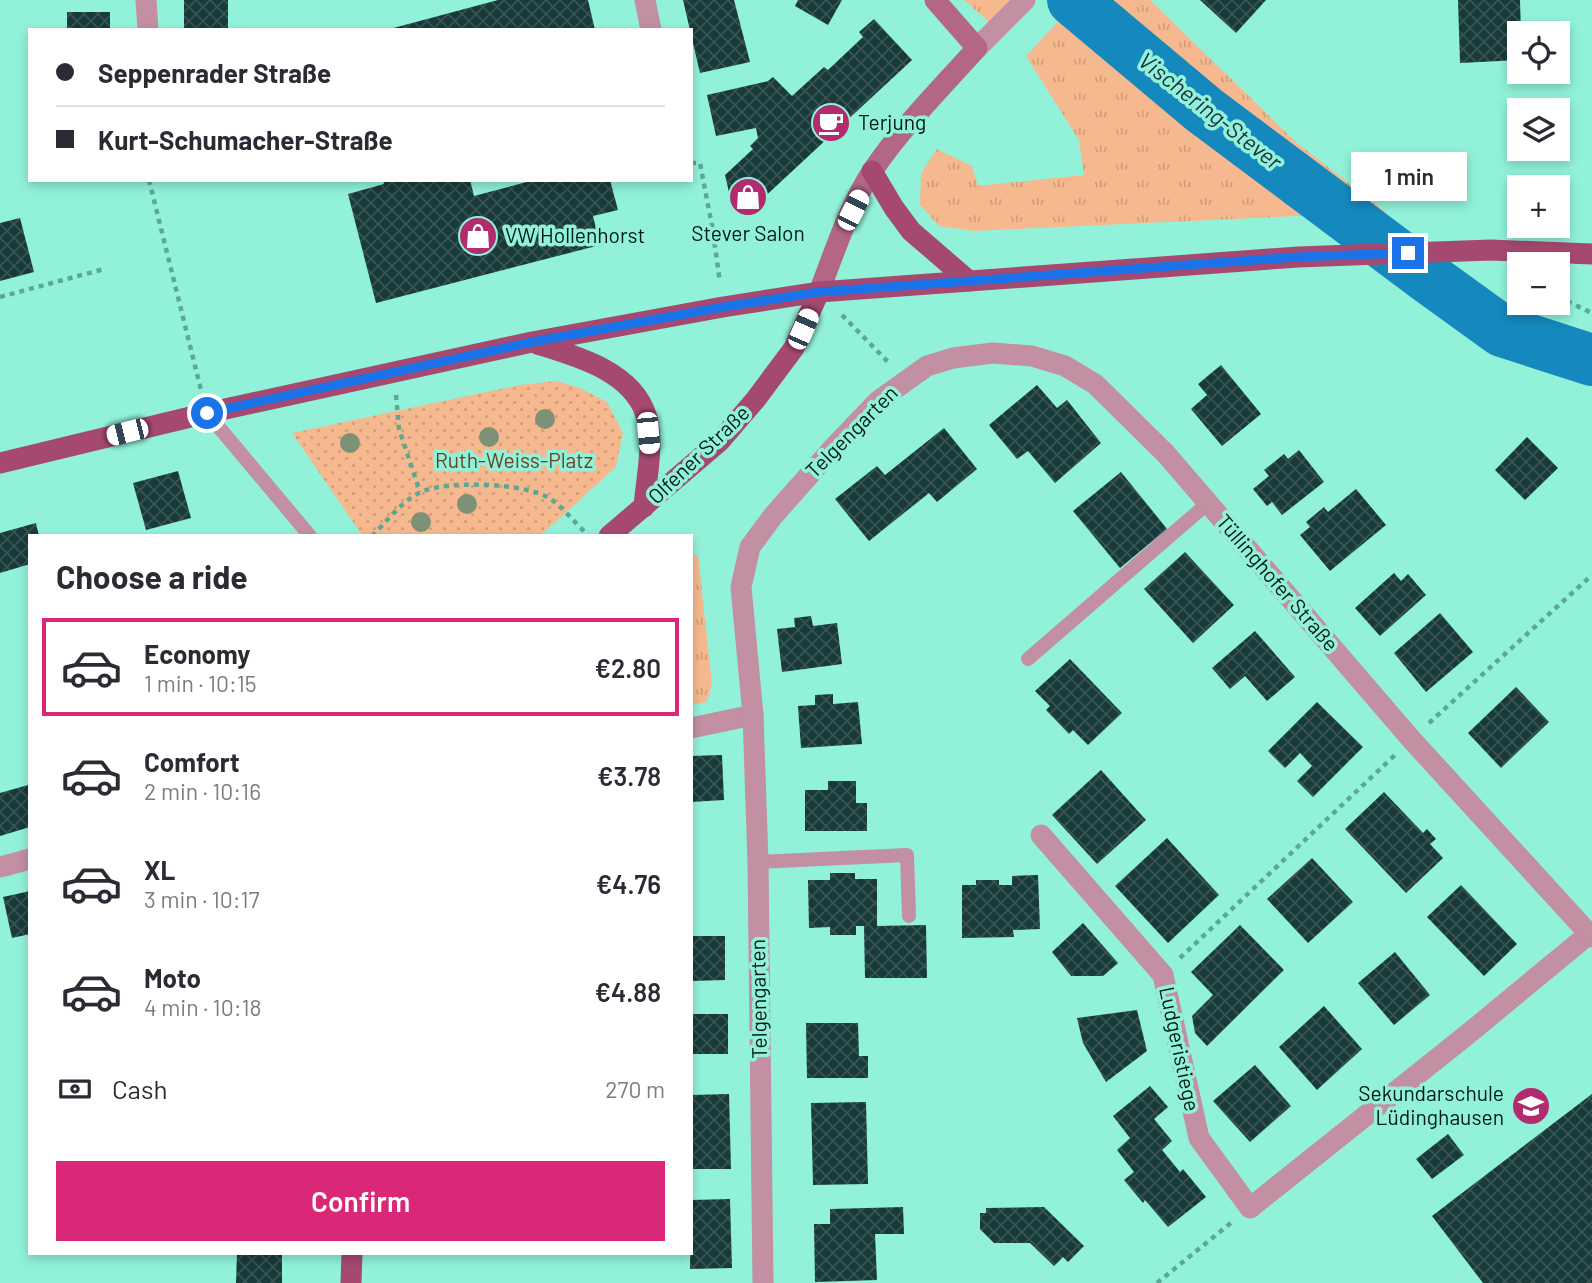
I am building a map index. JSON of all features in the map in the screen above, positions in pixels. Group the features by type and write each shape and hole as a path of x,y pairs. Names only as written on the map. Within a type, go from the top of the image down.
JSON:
{"main road":[{"path":"872,171 911,231 969,281"},
{"path":"0,464 207,413 532,342 819,292 1297,257 1490,250 1592,254"},
{"name":"Olfener Straße","path":"611,534 720,441 794,348 819,292"},
{"path":"532,342 582,358 636,393 647,416 650,451 644,507"},
{"path":"351,1283 352,1255"}],"street":[{"path":"146,0 148,28"},
{"path":"645,0 651,28"},
{"path":"935,0 977,48"},
{"path":"819,292 843,230 872,171 909,123 977,48 1025,1"},
{"name":"Tüllinghofer Straße","path":"903,382 927,366 953,358 993,352 1032,356 1065,366 1095,384 1166,454 1411,739 1590,935"},
{"name":"Telgengarten","path":"763,1283 758,862 753,715 741,587 750,547 774,516 878,401 903,382"},
{"path":"693,727 753,715"},
{"name":"Ludgeristiege","path":"1041,835 1163,975 1199,1138 1250,1208"},
{"path":"0,867 28,860"},
{"path":"1250,1208 1590,935"}],"lane":[{"path":"207,413 308,534"},
{"path":"1028,659 1208,503"},
{"path":"758,862 907,855 909,916"}],"path":[{"path":"693,163 700,163 723,307"},
{"path":"149,182 207,413"},
{"path":"0,297 104,269"},
{"path":"819,292 883,356 903,382"},
{"path":"1570,303 1592,313"},
{"path":"394,373 399,429 420,492"},
{"path":"374,534 420,492 468,485 496,485 549,498 586,534"},
{"path":"1163,975 1411,739 1592,575"},
{"path":"1157,1283 1250,1208"}],"green space":[{"path":"964,0 1012,0 989,22"},
{"path":"1078,0 1150,0 1297,143 1386,212 974,231 939,226 920,205 921,173 937,149 972,166 978,186 1084,175 1079,140 1026,56"},
{"name":"Ruth-Weiss-Platz","path":"557,381 580,388 607,402 623,433 616,467 542,534 361,534 292,433 520,385"},
{"path":"693,554 698,555 712,684 707,702 693,705"}],"building":[{"path":"184,0 228,0 228,28 184,28"},
{"path":"498,0 588,0 595,28 393,28"},
{"path":"683,0 734,0 750,62 700,73 693,43 693,28 690,28"},
{"path":"798,0 842,0 828,25 795,6"},
{"path":"1200,0 1266,0 1236,33"},
{"path":"1458,0 1520,0 1521,21 1507,21 1507,61 1460,63"},
{"path":"67,12 110,12 110,28 67,28"},
{"path":"874,19 912,60 746,214 733,209 725,175 753,149 750,146 758,138 756,128 716,136 707,95 768,81 773,77 792,96 824,67 828,70 863,37 859,32"},
{"name":"VW Hollenhorst","path":"470,182 474,196 526,182 611,182 618,210 593,216 600,245 376,303 348,194 384,184"},
{"path":"20,218 34,272 0,281 0,223"},
{"path":"1221,365 1261,414 1222,446 1191,409 1207,395 1198,384"},
{"path":"1037,385 1057,408 1067,400 1101,443 1055,483 1028,451 1017,459 989,425"},
{"path":"944,428 977,469 937,502 929,493 869,541 835,499 877,466 885,475"},
{"path":"1527,437 1558,468 1525,500 1495,470"},
{"path":"1299,450 1324,482 1282,515 1272,502 1267,506 1253,489 1269,476 1264,470 1284,454 1288,459"},
{"path":"178,471 191,518 146,530 133,483"},
{"path":"1121,472 1167,529 1120,568 1073,511"},
{"path":"1356,489 1386,525 1330,571 1300,535 1310,527 1306,522 1324,507 1328,512"},
{"path":"36,523 39,534 28,534 28,565 0,573 0,533"},
{"path":"1185,552 1234,605 1193,643 1144,589"},
{"path":"1394,573 1401,581 1408,574 1426,595 1380,636 1355,608"},
{"path":"1440,613 1473,652 1426,692 1394,653"},
{"path":"811,616 813,626 837,623 842,664 782,672 777,629 795,627 794,618"},
{"path":"1255,631 1295,677 1267,701 1245,676 1230,689 1212,668"},
{"path":"1070,659 1122,713 1088,745 1073,730 1069,734 1046,710 1050,706 1035,691"},
{"path":"1516,687 1549,722 1501,768 1468,733"},
{"path":"833,694 833,704 858,702 862,744 801,748 798,706 815,705 815,695"},
{"path":"1317,702 1363,747 1313,797 1297,781 1312,766 1300,753 1285,768 1268,751"},
{"path":"722,755 724,800 693,802 693,756"},
{"path":"1101,770 1146,820 1097,864 1052,815"},
{"path":"828,781 856,781 856,803 867,803 867,831 805,831 805,790 828,790"},
{"path":"28,785 28,828 0,836 0,793"},
{"path":"1384,792 1423,833 1427,829 1436,839 1430,844 1443,858 1406,893 1345,829"},
{"path":"1167,838 1219,895 1168,943 1115,886"},
{"path":"1312,858 1353,902 1308,943 1267,899"},
{"path":"830,873 855,873 855,879 877,879 877,926 926,925 927,978 865,978 864,926 856,926 856,935 830,935 830,927 809,928 808,880 830,880"},
{"path":"1038,875 1040,929 1013,930 1014,937 962,938 962,885 976,885 976,880 999,880 999,885 1012,885 1012,876"},
{"path":"1461,885 1517,944 1484,976 1427,917"},
{"path":"28,891 28,934 12,938 3,897"},
{"path":"1083,923 1118,963 1103,976 1071,976 1052,952"},
{"path":"1240,925 1284,970 1207,1046 1195,1033 1192,1016 1213,995 1191,972"},
{"path":"693,936 725,936 725,980 693,981"},
{"path":"1395,952 1430,995 1394,1025 1358,983"},
{"path":"1324,1006 1362,1049 1317,1090 1279,1047"},
{"path":"1137,1010 1147,1051 1106,1082 1083,1043 1077,1018"},
{"path":"693,1014 728,1014 728,1054 693,1054"},
{"path":"806,1023 858,1023 859,1056 868,1056 868,1078 807,1078"},
{"path":"1255,1065 1291,1106 1250,1142 1213,1101"},
{"path":"1150,1086 1168,1107 1154,1119 1172,1141 1162,1150 1180,1172 1183,1169 1206,1197 1168,1227 1124,1180 1134,1172 1117,1150 1130,1138 1113,1116"},
{"path":"729,1094 731,1169 693,1169 693,1095"},
{"path":"1592,1094 1592,1283 1483,1283 1432,1216"},
{"path":"866,1102 868,1184 813,1185 811,1103"},
{"path":"1448,1134 1464,1155 1432,1179 1416,1159"},
{"path":"730,1199 732,1268 690,1269 690,1255 693,1255 693,1200"},
{"path":"903,1207 904,1234 875,1234 877,1280 815,1282 814,1224 830,1224 830,1209"},
{"path":"1044,1207 1084,1246 1068,1262 1063,1257 1054,1266 1030,1243 994,1243 980,1229 980,1213 986,1213 986,1208"},
{"path":"237,1255 282,1255 282,1283 236,1283"}],"waterway":[{"name":"Vischering-Stever","path":"1073,0 1204,110 1502,331 1592,360"}],"place":[{"name":"Terjung","path":"831,123"},
{"name":"Stever Salon","path":"748,197"},
{"name":"VW Hollenhorst","path":"478,236"},
{"name":"Sekundarschule Lüdinghausen","path":"1531,1106"}],"route":[{"path":"207,413 532,342 819,292 1297,257 1408,253"}]}
